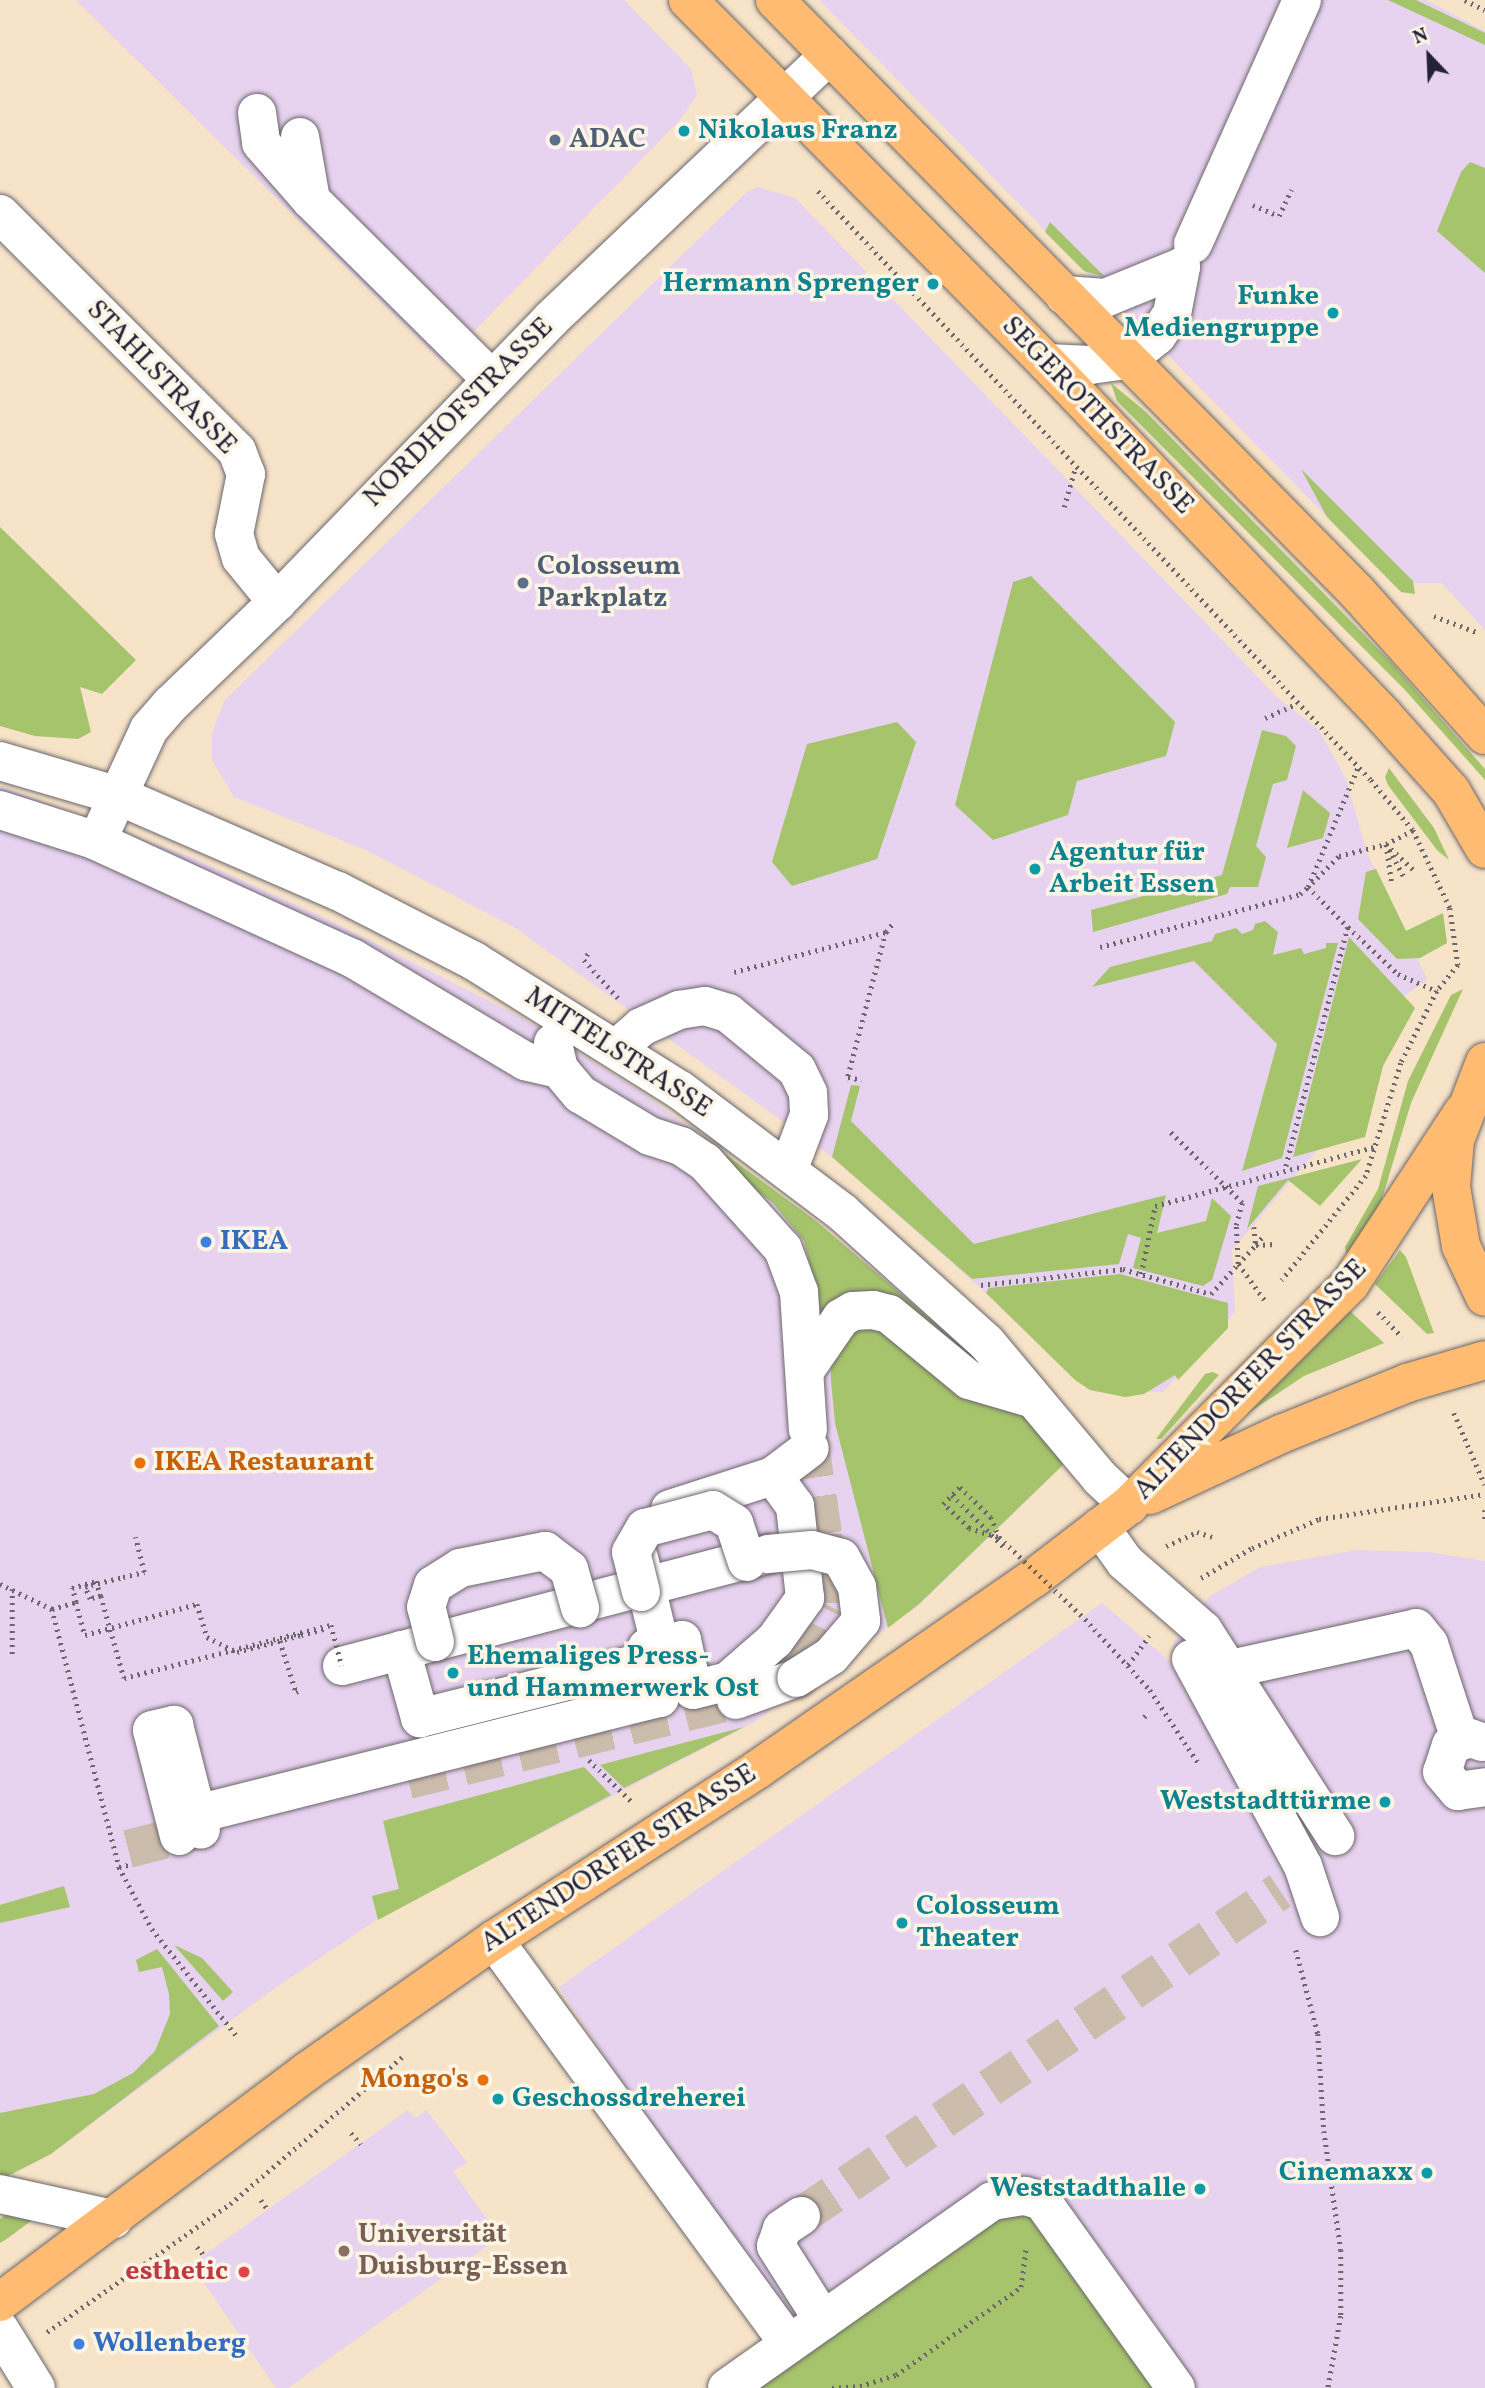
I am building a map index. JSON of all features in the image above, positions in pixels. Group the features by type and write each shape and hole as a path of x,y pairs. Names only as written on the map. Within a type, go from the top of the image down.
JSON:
{"main road":[{"name":"SEGEROTHSTRASSE","path":"688,0 1047,363 1384,716 1451,791 1485,849"},
{"path":"775,0 1357,592 1485,735"},
{"path":"1485,1062 1463,1112 1452,1164 1453,1208 1461,1246 1485,1297"},
{"name":"ALTENDORFER STRASSE","path":"1115,1516 1350,1284 1463,1112"},
{"name":"ALTENDORFER STRASSE","path":"0,2302 306,2072 494,1940 780,1754 1115,1516 1281,1434 1395,1388 1485,1360"}],"street":[{"path":"1193,244 1302,0"},
{"name":"NORDHOFSTRASSE","path":"97,841 149,729 277,602 491,379 783,95 829,55"},
{"path":"257,113 261,143 311,200 491,379"},
{"path":"300,137 311,200"},
{"name":"STAHLSTRASSE","path":"0,214 237,451 246,474 234,534 241,558 277,602"},
{"path":"1047,363 1090,365 1127,360 1157,336 1172,314 1181,267 1105,298 1064,295"},
{"name":"MITTELSTRASSE","path":"0,761 119,796 375,910 474,961 556,1009 680,1090 788,1171 843,1213 986,1342 1115,1516 1130,1568 1214,1673"},
{"path":"0,810 97,841 352,958 525,1061 559,1069"},
{"path":"352,958 375,910"},
{"path":"616,1049 641,1027 680,1010 705,1006 728,1013 789,1062 808,1093 804,1133 788,1171"},
{"path":"556,1009 553,1039 559,1069 580,1094 650,1136 681,1146 705,1163 783,1249 799,1292 809,1439 773,1476 674,1505 650,1529 638,1553 643,1589"},
{"path":"650,1136 680,1090"},
{"path":"806,1369 841,1318 853,1311 873,1310 890,1314 969,1380 1030,1398"},
{"path":"193,1827 660,1698 647,1648 682,1640 693,1690 728,1681 775,1640 805,1598 795,1506 773,1476"},
{"path":"579,1607 569,1569 545,1551 460,1568 433,1585 414,1648 418,1721 660,1659 634,1553 648,1529 713,1512 732,1524 758,1558"},
{"path":"414,1648 758,1558 812,1550 841,1559 857,1587 861,1621 831,1656 796,1678 736,1700"},
{"path":"344,1667 643,1589"},
{"path":"1214,1673 1416,1628 1429,1644 1473,1741 1445,1753 1445,1779 1458,1791 1485,1787"},
{"path":"1214,1673 1335,1836"},
{"path":"1214,1673 1303,1866 1306,1928"},
{"path":"494,1940 789,2344"},
{"path":"0,2193 113,2219"},
{"path":"727,2388 992,2201 1025,2196 1042,2201 1176,2388"},
{"path":"801,2216 782,2229 776,2246 823,2320"},
{"path":"7,2342 36,2388"}],"path":[{"path":"1465,0 1485,10"},
{"path":"1217,190 1279,216 1291,190"},
{"path":"819,194 1358,767 1413,830 1450,908 1458,965 1437,990 1401,1063 1366,1176 1282,1280"},
{"path":"1064,507 1075,468"},
{"path":"1265,718 1297,704"},
{"path":"1308,887 1358,767"},
{"path":"1100,947 1300,894 1339,856 1386,844 1413,830"},
{"path":"1386,844 1414,870"},
{"path":"1386,844 1403,876"},
{"path":"1386,844 1391,881"},
{"path":"1308,887 1398,974 1437,990"},
{"path":"845,1088 886,932 893,923"},
{"path":"1285,1170 1348,927"},
{"path":"731,972 886,932"},
{"path":"588,954 584,960 609,986"},
{"path":"607,1003 631,998"},
{"path":"848,1077 862,1080"},
{"path":"1168,1130 1242,1203 1236,1225 1238,1264 1264,1300"},
{"path":"1141,1275 1155,1206 1375,1147"},
{"path":"1254,1227 1256,1245"},
{"path":"973,1288 1123,1269 1211,1294 1263,1236"},
{"path":"1256,1245 1273,1244"},
{"path":"1374,1308 1402,1337"},
{"path":"1454,1413 1485,1485"},
{"path":"999,1537 969,1528 943,1504 960,1487 986,1512 999,1537 1085,1619 1150,1690 1202,1768"},
{"path":"1195,1582 1252,1548 1319,1519 1485,1494"},
{"path":"952,1496 976,1519"},
{"path":"1485,1510 1485,1523"},
{"path":"1130,1568 1197,1532 1212,1537"},
{"path":"101,1596 90,1599 85,1587 145,1572 135,1537"},
{"path":"299,1630 301,1635 237,1652 207,1637 197,1604 85,1635 72,1588 96,1581 101,1596 124,1678 331,1625 344,1667"},
{"path":"0,1584 52,1609 76,1602"},
{"path":"1048,1595 1059,1588"},
{"path":"12,1589 12,1654"},
{"path":"52,1609 119,1867 152,1929 236,2035"},
{"path":"280,1640 296,1692 300,1690"},
{"path":"589,1760 660,1830"},
{"path":"119,1867 132,1864"},
{"path":"1306,1928 1318,2034 1324,2131 1341,2250 1341,2316 1328,2388"},
{"path":"7,2342 230,2204 410,2051"},
{"path":"351,2133 361,2144"},
{"path":"832,2388 860,2386 896,2375 1021,2287 1027,2243 1025,2196"},
{"path":"261,2200 268,2210"},
{"path":"197,2247 204,2255"}],"shaded area":[{"path":"76,0 624,0 691,69 697,95 680,120 443,363"},
{"path":"819,0 1426,0 1485,31 1485,630 1442,583 1392,583"},
{"path":"758,187 795,198 1279,699 1318,729 1346,779 1367,853 1427,979 1405,996 1349,1113 1232,1250 1235,1312 1163,1392 1090,1390 1075,1379 1012,1316 832,1157 514,927 368,851 234,797 212,760 212,734 224,701 748,191"},
{"path":"0,786 193,858 325,918 519,1016 640,1091 816,1221 967,1347 1064,1464 919,1605 754,1722 378,1919 275,1988 49,2155 0,2180"},
{"path":"1357,1550 1428,1552 1485,1561 1485,2388 1177,2388 790,2335 559,1987 1102,1603 1173,1664 1175,1641 1209,1597 1260,1567"},
{"name":"Universität Duisburg-Essen","path":"408,2110 415,2118 426,2110 467,2162 453,2172 500,2237 288,2388 276,2388 191,2264"}],"green space":[{"path":"1388,0 1416,0 1485,33 1485,45"},
{"path":"1470,162 1485,168 1485,273 1437,231 1461,172"},
{"path":"1050,222 1105,277 1084,271 1045,232"},
{"path":"1111,383 1146,412 1391,662 1485,769 1485,780 1405,690 1117,401"},
{"path":"1301,469 1413,581 1415,594 1401,592 1327,517"},
{"path":"0,527 136,660 102,694 80,687 91,732 78,739 35,736 0,726"},
{"path":"1031,576 1175,722 1166,756 1077,781 1068,815 993,840 955,805 1013,582"},
{"path":"897,722 916,742 877,859 792,886 772,862 807,744"},
{"path":"1262,730 1286,736 1296,746 1287,780 1273,784 1256,846 1266,857 1258,887 1230,887 1227,894 1093,932 1091,910 1222,875"},
{"path":"1389,768 1434,828 1449,860 1437,850 1388,785 1385,777"},
{"path":"1303,790 1330,813 1323,838 1287,848"},
{"path":"1376,869 1406,931 1443,913 1447,943 1420,958 1397,959 1358,919 1366,872"},
{"path":"1265,921 1278,932 1273,955 1301,948 1304,954 1326,948 1326,943 1338,943 1282,1158 1242,1171 1277,1044 1194,961 1092,987 1110,967 1212,941 1215,934 1236,928 1242,934 1253,930 1255,924"},
{"path":"1349,937 1415,1008 1383,1066 1365,1137 1293,1157"},
{"path":"1463,989 1411,1103 1374,1225 1347,1257 1345,1247 1378,1189 1408,1081 1451,995"},
{"path":"851,1085 860,1086 851,1121 974,1244 1166,1195 1157,1233 1206,1221 1212,1198 1231,1216 1212,1280 1203,1286 1133,1268 1141,1238 1128,1234 1119,1264 972,1279 832,1157"},
{"path":"691,1129 816,1221 977,1359 970,1365 894,1309 823,1319 804,1241 773,1203 687,1136"},
{"path":"1362,1159 1320,1206 1288,1180 1247,1229 1258,1186"},
{"path":"1400,1250 1406,1257 1434,1333 1427,1334 1375,1284"},
{"path":"1120,1274 1228,1303 1228,1328 1178,1380 1175,1375 1144,1394 1125,1397 1090,1390 1075,1380 986,1293 989,1288"},
{"path":"1350,1311 1384,1343 1304,1376 1235,1422 1231,1418"},
{"path":"877,1327 1017,1408 1064,1464 919,1604 888,1628 835,1423 831,1381 831,1353 854,1329"},
{"path":"1213,1372 1219,1375 1161,1439 1156,1439 1205,1374"},
{"path":"744,1727 624,1788 600,1765"},
{"path":"584,1767 611,1795 378,1920 372,1896 399,1889 383,1821"},
{"path":"64,1886 70,1907 0,1923 0,1905"},
{"path":"174,1945 202,1958 233,1992 223,2001"},
{"path":"157,1949 219,2026 51,2154 0,2180 0,2113 94,2094 133,2073 155,2051 170,2014 169,1994 162,1967 139,1972 136,1960"},
{"path":"1024,2201 1175,2388 734,2388"},
{"path":"43,2212 0,2243 0,2219 8,2213"}],"tunnel":[{"path":"408,1780 736,1700 795,1657 823,1603 823,1534 808,1430"},
{"path":"128,1849 210,1828"},
{"path":"801,2216 1280,1891"}],"place":[{"name":"Nikolaus Franz","path":"684,131"},
{"name":"ADAC","path":"555,140"},
{"name":"Hermann Sprenger","path":"933,284"},
{"name":"Funke Mediengruppe","path":"1333,313"},
{"name":"Colosseum Parkplatz","path":"523,583"},
{"name":"Agentur für Arbeit Essen","path":"1035,869"},
{"name":"IKEA","path":"206,1242"},
{"name":"IKEA Restaurant","path":"140,1463"},
{"name":"Ehemaliges Press- und Hammerwerk Ost","path":"453,1673"},
{"name":"Weststadttürme","path":"1385,1802"},
{"name":"Colosseum Theater","path":"902,1923"},
{"name":"Mongo's","path":"483,2080"},
{"name":"Geschossdreherei","path":"498,2099"},
{"name":"Cinemaxx","path":"1427,2173"},
{"name":"Weststadthalle","path":"1200,2189"},
{"name":"Universität Duisburg-Essen","path":"344,2251"},
{"name":"esthetic","path":"244,2272"},
{"name":"Wollenberg","path":"79,2344"}]}
